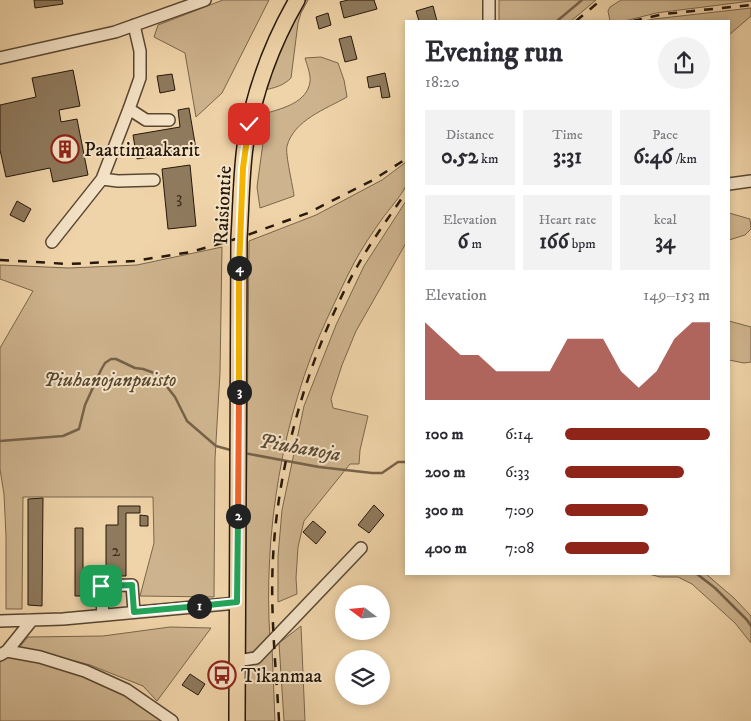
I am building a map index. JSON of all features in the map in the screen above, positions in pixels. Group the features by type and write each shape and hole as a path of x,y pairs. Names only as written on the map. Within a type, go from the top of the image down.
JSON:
{"main road":[{"name":"Raisiontie","path":"237,721 239,238 245,146 264,71 279,34 297,0"}],"street":[{"path":"3,55 115,32 206,0"},
{"path":"489,0 489,20"},
{"path":"52,242 102,179 130,109 140,78 140,51 134,25"},
{"path":"130,109 146,120 169,120"},
{"path":"102,179 118,182 154,180"},
{"path":"730,184 751,181"},
{"path":"237,661 256,658 361,548"},
{"path":"103,615 101,586 132,585 134,612"},
{"path":"0,621 103,615 237,602"},
{"path":"3,653 32,620"},
{"path":"3,653 40,657 104,679 127,690 172,721"}],"green space":[{"path":"223,0 269,0 222,93 196,117 185,53 154,37 158,25"},
{"path":"304,0 308,0 298,23 291,78 282,85 264,90 279,46"},
{"path":"499,0 596,0 572,20 499,20"},
{"path":"621,0 751,0 656,13 629,20 610,20 608,11 610,7"},
{"path":"751,8 751,16 730,34 730,20 649,20"},
{"path":"321,57 338,63 347,97 312,116 296,129 287,146 294,196 260,208 257,187 267,113 294,103 304,95 310,82 305,58"},
{"path":"405,163 405,188 371,235 350,270 326,321 298,396 287,436 273,518 269,599 270,639 258,650 245,654 249,241 316,215 382,180"},
{"path":"405,203 405,245 356,331 331,399 333,408 368,416 360,450 359,464 350,464 304,521 298,547 297,594 278,602 278,556 282,510 304,406 336,325 364,266"},
{"path":"730,213 750,219 751,229 745,235 730,240"},
{"name":"Piuhanojanpuisto","path":"222,247 220,373 215,459 214,597 140,596 154,543 153,497 23,497 22,609 6,609 6,536 4,494 0,469 0,348 33,291 0,279 0,265 69,268 137,265"},
{"path":"730,321 751,327 751,362 744,363 730,360"},
{"path":"653,575 707,575 734,598 751,616 751,643 735,623 692,584 678,577"},
{"path":"301,626 305,721 284,721 279,643"},
{"path":"170,627 211,628 157,701 143,686 90,665 18,649 28,637 103,636"},
{"path":"272,647 275,721 245,721 245,674 249,664"},
{"path":"6,656 44,661 114,687 162,721 0,721 0,658"}],"building":[{"path":"34,0 62,0 63,4 35,8"},
{"path":"348,0 374,0 377,9 344,18 340,2"},
{"path":"433,6 437,20 419,20 416,11"},
{"path":"328,13 331,25 319,29 316,17"},
{"path":"351,36 357,59 345,62 339,39"},
{"path":"73,70 80,106 59,110 61,122 77,119 88,175 53,182 50,168 6,177 0,150 0,105 36,97 32,78"},
{"path":"385,73 390,97 382,98 380,86 369,88 367,77"},
{"path":"172,74 175,90 160,93 157,76"},
{"path":"189,108 196,149 137,159 133,135 180,127 178,110"},
{"path":"190,165 196,226 168,229 162,169"},
{"path":"17,201 31,209 24,222 10,215"},
{"path":"43,498 42,606 28,605 28,499"},
{"path":"374,505 384,515 369,533 358,525"},
{"path":"118,506 140,506 140,513 126,513 126,576 106,576 106,525 118,525"},
{"path":"140,515 148,516 148,526 140,526"},
{"path":"313,521 326,532 316,544 303,532"},
{"path":"75,528 83,528 83,596 75,596"},
{"path":"190,674 205,684 198,695 182,685"}],"waterway":[{"path":"558,20 582,0"},
{"name":"Piuhanoja","path":"0,441 63,436 79,429 85,405 101,370 105,363 111,359 116,359 135,368 157,374 175,397 187,421 216,446 234,451"},
{"name":"Piuhanoja","path":"244,453 319,467 372,473 382,473 398,462 405,462"},
{"name":"Piuhanoja","path":"698,575 715,588 751,626"}],"railway":[{"path":"577,20 601,0"},
{"path":"637,20 664,14 751,5"},
{"path":"0,260 69,264 134,261 191,252 239,238 308,213 373,180 405,160"},
{"path":"279,721 272,578 276,521 289,445 311,369 341,298 363,256 405,193"}],"place":[{"name":"Paattimaakarit","path":"65,149"},
{"name":"Tikanmaa","path":"222,675"}],"route":[{"path":"101,586 132,585 134,612 237,602 239,238 243,168 249,124"}]}
